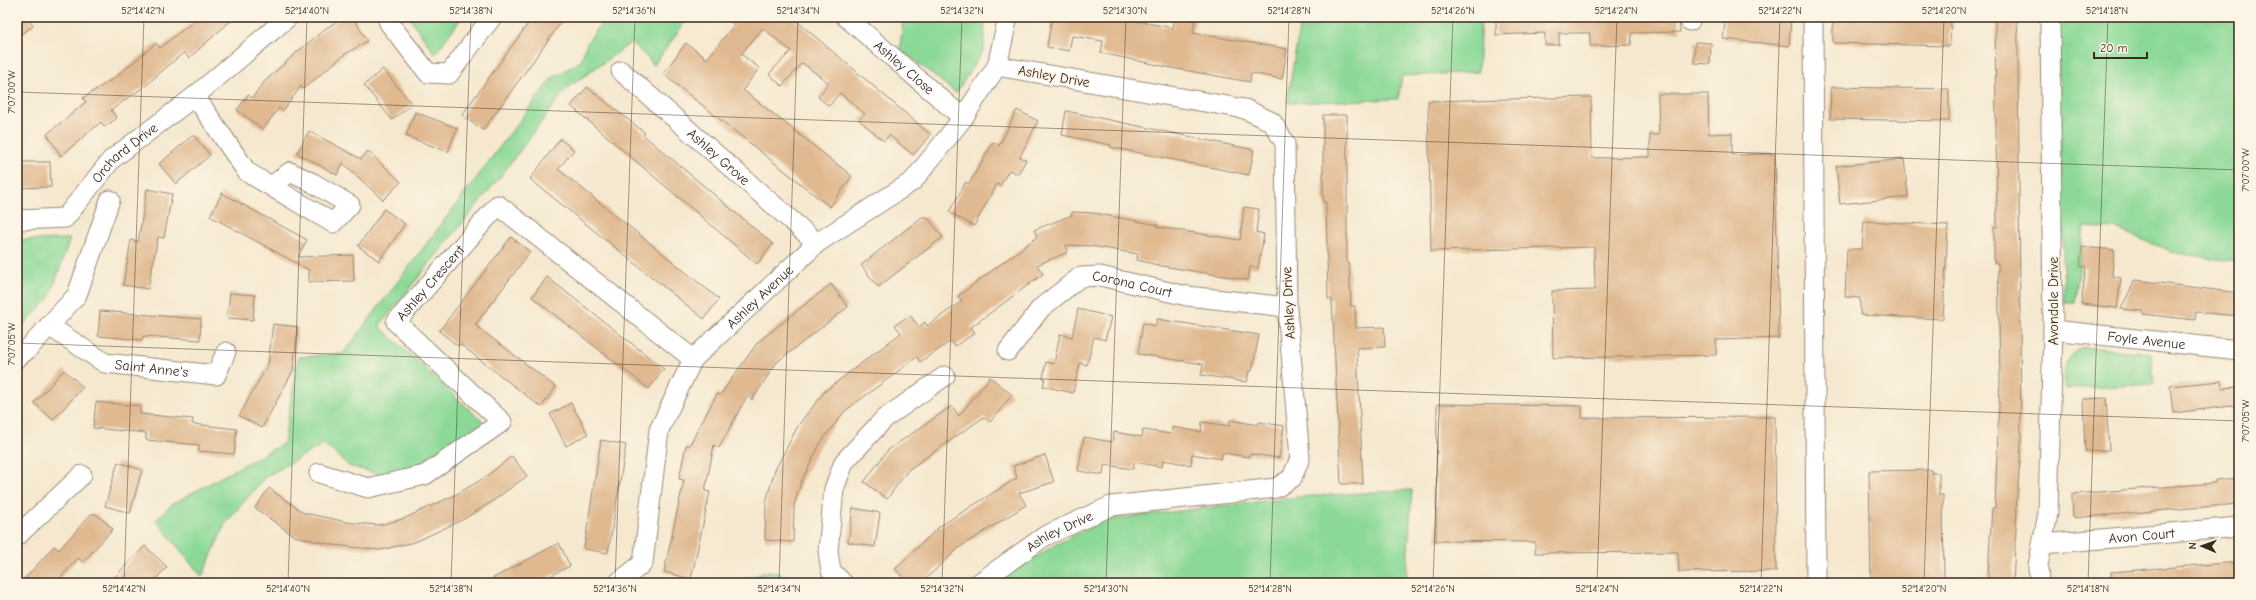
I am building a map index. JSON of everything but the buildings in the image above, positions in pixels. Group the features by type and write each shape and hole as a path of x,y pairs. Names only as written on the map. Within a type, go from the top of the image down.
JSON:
{"street":[{"name":"Orchard Drive","path":"17,220 65,218 112,159 194,96 288,17"},
{"path":"387,17 389,23 428,73 449,74 492,17"},
{"name":"Ashley Close","path":"846,17 963,118"},
{"name":"Ashley Drive","path":"979,583 1045,536 1111,506 1276,488 1292,478 1300,458 1286,307 1285,143 1272,122 1245,109 997,66 1008,17"},
{"path":"1813,17 1816,583"},
{"name":"Avondale Drive","path":"2039,583 2038,566 2048,513 2054,330 2050,17"},
{"name":"Ashley Avenue","path":"618,583 643,563 659,430 694,359 817,243 913,181 963,118 997,66"},
{"name":"Ashley Grove","path":"621,71 817,243"},
{"path":"194,96 247,172 272,186"},
{"path":"17,358 77,295 110,200"},
{"name":"Ashley Crescent","path":"319,473 368,488 425,475 502,422 396,322 498,205 694,359"},
{"name":"Corona Court","path":"1008,351 1041,308 1080,277 1100,276 1187,296 1286,307"},
{"name":"Saint Anne's","path":"49,326 105,363 216,375 226,352"},
{"name":"Foyle Avenue","path":"2054,330 2239,350"},
{"path":"843,583 831,571 828,551 834,489 844,462 884,419 945,376"},
{"path":"17,536 82,475"},
{"name":"Avon Court","path":"2043,544 2239,526"}],"green space":[{"path":"409,17 462,17 435,54"},
{"path":"606,17 689,17 654,65 632,42 566,89 503,173 379,326 484,423 426,462 382,475 349,466 324,444 265,477 225,524 202,577 156,520 172,504 284,443 298,357 343,354 552,78 581,61 587,43"},
{"path":"903,17 970,17 985,21 984,49 956,93 900,49"},
{"path":"1301,17 1481,17 1478,72 1402,76 1398,99 1287,103"},
{"path":"2058,17 2239,17 2239,262 2176,253 2116,229 2084,227 2075,302 2064,302"},
{"path":"70,239 49,299 17,331 17,240"},
{"path":"2084,347 2151,353 2154,384 2065,389 2065,369 2068,359 2072,354"},
{"path":"1412,490 1406,583 996,583 1055,545 1104,520 1298,497"},
{"path":"770,571 812,583 732,583"}]}
